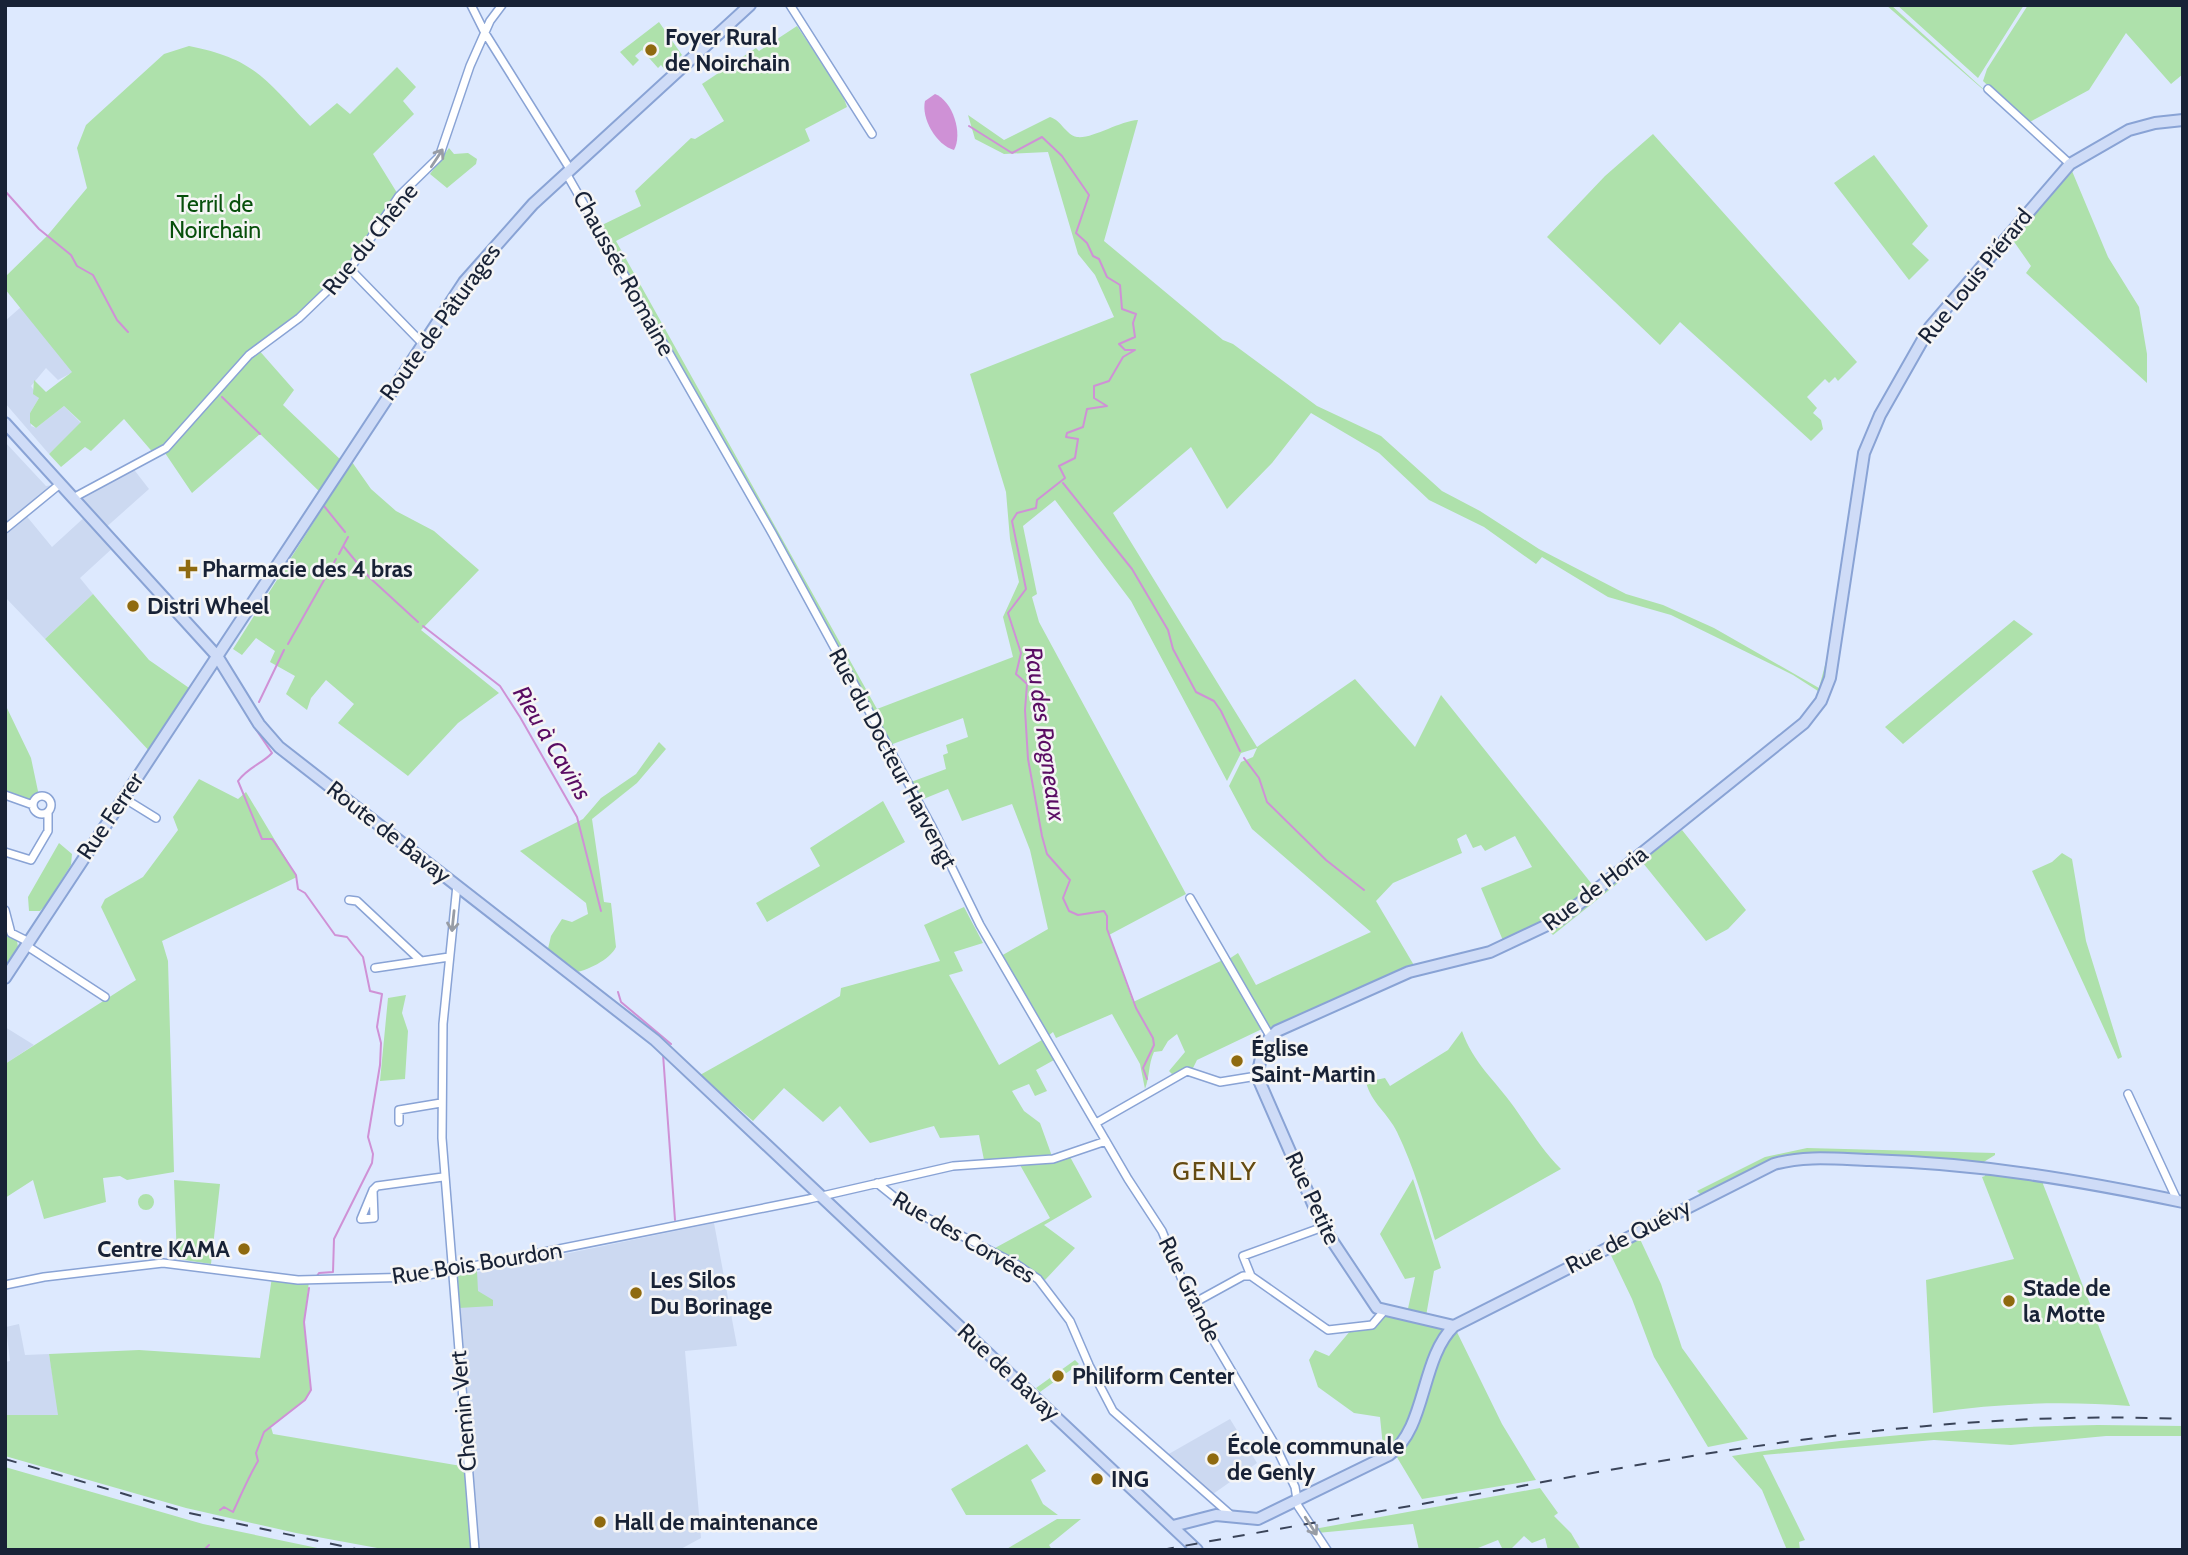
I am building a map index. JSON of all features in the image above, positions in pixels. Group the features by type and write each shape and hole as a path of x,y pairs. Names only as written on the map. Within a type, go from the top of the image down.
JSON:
{"main road":[{"name":"Route de Pâturages","path":"217,656 422,343 484,256 568,171 750,5"},
{"name":"Rue Louis Piérard","path":"1830,678 1858,482 1871,432 1914,353 1941,312 2070,164 2129,130 2155,123 2183,120"},
{"name":"Route de Bavay","path":"5,423 217,656 259,724 279,747 655,1040 821,1195"},
{"name":"Rue Ferrer","path":"5,978 217,656"},
{"name":"Rue de Horia","path":"1270,1035 1409,972 1490,952 1560,919 1804,723 1821,701 1830,678"},
{"path":"1257,1076 1262,1048 1270,1035"},
{"name":"Rue Petite","path":"1257,1076 1323,1227 1373,1303 1384,1311"},
{"name":"Rue de Quévy","path":"1454,1326 1761,1168 1788,1160 1847,1159 1977,1165 2062,1177 2180,1201"},
{"name":"Rue de Bavay","path":"821,1195 1197,1550"},
{"path":"1173,1526 1216,1515 1258,1520 1384,1458 1398,1448 1408,1430 1440,1345 1454,1326 1384,1311"}],"street":[{"name":"Chaussée Romaine","path":"471,5 568,171 680,374"},
{"name":"Rue du Chêne","path":"73,498 166,448 249,355 299,318 351,269 399,196 439,157 464,81 485,33 502,5"},
{"path":"790,5 872,134"},
{"path":"1988,89 2070,164"},
{"path":"351,269 422,343"},
{"name":"Rue du Docteur Harvengt","path":"680,374 772,533 932,827 980,925 1106,1141"},
{"path":"5,529 60,484"},
{"path":"5,795 27,805 33,804"},
{"path":"5,852 31,860 48,831 51,804 47,797 37,797 33,804"},
{"path":"122,797 156,818"},
{"path":"33,804 40,814 48,812"},
{"name":"Chemin Vert","path":"457,884 449,957 441,1103 443,1177 475,1550"},
{"path":"1190,898 1270,1035"},
{"path":"349,900 357,901 420,960"},
{"path":"5,910 8,934 28,944 105,997"},
{"path":"375,968 449,957"},
{"path":"1097,1122 1187,1071 1220,1082 1257,1076"},
{"path":"2128,1094 2180,1201"},
{"path":"399,1122 399,1110 441,1103"},
{"name":"Rue Bois Bourdon","path":"5,1285 44,1277 163,1262 298,1280 398,1279 452,1272 962,1164 1053,1159 1106,1141"},
{"name":"Rue Grande","path":"1106,1141 1169,1243 1192,1304 1290,1474 1296,1501 1326,1550"},
{"path":"373,1190 380,1185 443,1177"},
{"name":"Rue des Corvées","path":"877,1183 908,1208 1016,1264 1038,1279 1070,1321 1089,1366 1113,1411 1233,1516"},
{"path":"1323,1227 1243,1256 1251,1276 1328,1330 1372,1325 1384,1311"},
{"path":"1192,1304 1243,1276 1251,1276"}],"shaded area":[{"path":"935,94 947,103 955,119 957,143 954,150 936,137 925,115 925,101"},
{"path":"21,307 73,372 58,380 46,368 31,386 39,398 30,413 31,426 36,428 64,406 81,423 49,454 5,403 5,321"},
{"path":"5,442 46,486 60,484 24,513 52,547 88,514 73,498 132,467 149,489 103,530 116,545 80,578 93,594 45,639 5,597"},
{"path":"5,1027 34,1045 5,1064"},
{"path":"714,1223 737,1346 685,1351 701,1538 679,1550 475,1548 458,1276"},
{"path":"19,1324 25,1355 49,1354 59,1415 5,1415 5,1362 10,1361 6,1327"},
{"name":"École communale de Genly","path":"1230,1419 1257,1463 1213,1494 1167,1455"}],"green space":[{"path":"1886,5 1891,5 2002,106"},
{"path":"1897,5 2024,5 1978,78"},
{"path":"2028,5 2183,5 2183,74 2171,84 2126,33 2089,90 2028,123 1983,81 1987,69"},
{"path":"659,22 682,55 665,70 661,65 658,68 642,50 635,56 639,60 633,66 620,52"},
{"path":"797,26 842,93 847,107 805,129 810,141 616,241 877,709 1013,657 1003,617 1019,582 1010,539 1006,492 970,374 1114,317 1095,275 1078,254 1048,152 1004,154 975,139 968,115 1004,140 1050,117 1077,137 1138,120 1104,241 1223,340 1233,344 1317,406 1381,436 1442,491 1480,511 1539,549 1626,594 1663,605 1714,628 1819,688 1829,650 1850,501 1826,681 1814,703 1818,691 1793,675 1671,615 1608,597 1542,557 1536,564 1484,527 1429,500 1379,453 1311,413 1272,463 1227,509 1191,447 1113,513 1257,747 1355,679 1415,747 1441,695 1595,888 1560,915 1504,943 1481,888 1532,867 1515,836 1485,851 1481,845 1473,848 1466,834 1457,839 1462,853 1393,883 1376,901 1415,967 1269,1029 1229,959 1238,953 1256,985 1371,932 1252,829 1229,786 1241,762 1253,757 1257,748 1241,753 1227,781 1131,601 1055,500 1023,526 1037,594 1032,597 1039,622 1186,894 1109,935 1133,1002 1225,959 1262,1029 1197,1060 1192,1070 1172,1074 1169,1071 1185,1052 1177,1034 1168,1041 1162,1051 1154,1052 1145,1089 1140,1064 1112,1014 1056,1038 1053,1032 1048,1036 1001,956 1048,929 1030,850 1012,804 962,821 948,789 921,800 911,782 946,769 943,755 948,753 946,745 968,737 963,718 890,745 600,226 641,206 635,191 691,138 695,139 724,121 702,84 756,48 759,51"},
{"name":"Terril de Noirchain","path":"189,46 229,57 257,73 310,126 337,103 350,114 397,67 416,87 403,101 414,114 373,154 399,196 350,269 327,293 257,348 294,390 283,405 343,462 322,494 260,434 192,493 163,450 155,455 124,419 91,451 85,447 61,467 49,454 81,422 64,406 36,428 30,423 30,413 39,398 33,394 34,380 46,392 72,372 5,289 5,277 47,236 87,188 77,148 86,125 164,54"},
{"path":"1653,134 1857,362 1838,381 1835,377 1829,383 1825,379 1807,397 1817,408 1813,413 1821,420 1823,429 1811,441 1680,322 1660,345 1547,237 1605,176"},
{"path":"449,148 454,154 468,153 477,159 476,164 447,188 430,174"},
{"path":"1874,155 1928,226 1912,244 1929,260 1909,280 1834,183"},
{"path":"2068,170 2072,171 2108,257 2139,307 2147,354 2147,383 2026,273 2031,266 2010,236"},
{"path":"352,462 371,489 396,511 434,531 479,570 421,630 499,693 458,723 408,776 338,723 354,704 326,680 311,698 307,710 286,694 295,676 270,662 275,651 256,638 242,655 233,649"},
{"path":"93,594 149,660 192,690 152,754 45,639"},
{"path":"2014,620 2033,634 1903,744 1885,727"},
{"path":"5,704 31,758 39,796 33,805 5,795"},
{"path":"659,742 666,749 637,783 592,819 604,902 611,903 616,947 597,964 573,973 547,953 551,936 562,919 572,922 588,914 586,903 520,851 583,819 601,798 636,774"},
{"path":"199,779 238,799 246,792 297,877 162,941 168,961 174,1172 127,1180 120,1176 103,1178 106,1202 44,1219 33,1180 5,1198 5,1064 136,980 101,907 105,899 143,877 178,830 173,817"},
{"path":"883,801 905,842 767,922 756,903 820,866 810,848"},
{"path":"1682,830 1746,910 1728,929 1706,941 1643,863 1553,935 1548,930 1661,842 1663,845"},
{"path":"59,843 72,854 71,865 45,906 40,911 29,911 28,897"},
{"path":"2062,853 2072,859 2086,941 2122,1057 2118,1059 2032,871 2052,862"},
{"path":"964,907 983,943 954,952 963,971 949,975 999,1065 1042,1040 1054,1060 1036,1070 1047,1091 1035,1096 1029,1084 1012,1091 1024,1111 1040,1123 1053,1159 1069,1155 1092,1197 1044,1225 1075,1248 1045,1280 995,1248 1050,1218 1020,1165 1019,1157 984,1160 979,1135 940,1138 934,1126 870,1143 840,1106 823,1122 784,1088 753,1121 700,1075 840,996 841,988 940,961 924,925"},
{"path":"10,936 17,941 18,947 5,966 5,937"},
{"path":"406,995 402,1013 408,1031 405,1079 380,1081 388,998"},
{"path":"1462,1031 1478,1062 1561,1169 1435,1240 1403,1145 1366,1082 1385,1078 1390,1086 1448,1050"},
{"path":"1807,1148 1995,1155 1982,1163 1799,1155 1701,1195 1697,1191 1765,1157"},
{"name":"Stade de la Motte","path":"1984,1169 2044,1177 2043,1184 2130,1406 2031,1404 1933,1413 1926,1280 2014,1259 1982,1177 1985,1176"},
{"path":"1413,1179 1441,1268 1434,1271 1426,1316 1407,1313 1415,1277 1405,1279 1380,1234"},
{"path":"174,1180 220,1184 211,1264 177,1259"},
{"path":"143,1194 149,1194 154,1202 152,1208 143,1210 138,1205 138,1199"},
{"path":"1639,1237 1661,1284 1682,1348 1748,1439 1708,1447 1654,1357 1632,1299 1608,1249"},
{"path":"477,1271 478,1291 493,1300 493,1306 459,1308 458,1276"},
{"path":"272,1277 309,1281 304,1322 311,1390 305,1400 271,1427 273,1434 467,1467 475,1548 388,1550 296,1533 186,1508 5,1456 5,1415 58,1415 49,1354 139,1350 260,1358"},
{"path":"1384,1311 1454,1326 1502,1424 1536,1480 1422,1499 1389,1444 1383,1447 1380,1417 1354,1413 1318,1387 1309,1360 1315,1350 1329,1356 1351,1330 1372,1325"},
{"name":"Philiform Center","path":"1075,1360 1079,1364 1040,1392 1036,1388"},
{"path":"2098,1425 2183,1426 2183,1436 2106,1436 2011,1445 1934,1440 1763,1455 1805,1540 1799,1542 1800,1550 1787,1550 1762,1490 1732,1456 1915,1434"},
{"path":"1027,1444 1046,1471 1031,1480 1043,1504 1058,1515 966,1515 951,1489"},
{"path":"5,1467 203,1524 327,1550 5,1550"},
{"path":"1540,1488 1558,1513 1554,1516 1571,1533 1581,1550 1548,1550 1545,1538 1532,1543 1524,1536 1510,1550 1503,1550 1498,1540 1473,1550 1419,1550 1413,1524 1317,1533 1314,1529"},
{"path":"1057,1519 1081,1519 1049,1545 1052,1550 1005,1550"}],"waterway":[{"name":"Rau des Rogneaux","path":"969,126 1012,153 1042,137 1062,156 1089,195 1076,233 1087,243 1093,256 1099,259 1107,277 1120,285 1122,309 1136,314 1133,323 1135,337 1119,344 1125,350 1135,350 1123,357 1109,381 1094,386 1094,398 1107,406 1087,409 1083,427 1067,433 1066,437 1078,439 1075,458 1059,466 1065,478 1037,500 1036,508 1017,513 1012,521 1026,589 1008,613 1021,653 1016,674 1027,684 1025,710 1028,759 1047,854 1070,880 1063,898 1069,911 1078,915 1104,911 1107,916 1107,929 1136,1008 1153,1038 1154,1045 1143,1068 1147,1079"},
{"path":"5,191 39,229 71,255 77,266 93,275 117,320 128,332"},
{"path":"222,397 260,434"},
{"path":"1063,483 1132,569 1168,630 1173,649 1196,692 1214,701 1240,751"},
{"path":"324,506 345,532"},
{"path":"339,554 348,537"},
{"path":"344,547 369,577 418,622"},
{"path":"288,644 336,559"},
{"name":"Rieu à Cavins","path":"423,626 500,686 520,717 577,817 601,911"},
{"path":"259,702 284,650"},
{"path":"249,719 272,753 238,781 262,839 272,839 296,875 298,889 305,893 335,935 347,937 363,957 370,991 382,994 377,1027 381,1043 380,1065 368,1137 373,1154 372,1163 334,1239 333,1272 319,1273 317,1276"},
{"path":"1244,758 1259,778 1267,802 1326,860 1364,890"},
{"path":"618,992 621,1002 671,1044"},
{"name":"Rieu à Cavins","path":"663,1054 675,1220"},
{"path":"220,1510 224,1507 233,1512 258,1461 256,1453 264,1432 305,1400 311,1390 304,1322 309,1288"},
{"path":"204,1550 209,1545"}],"railway":[{"path":"1162,1550 1613,1469 1775,1443 1937,1425 2019,1420 2183,1419"},
{"path":"5,1459 189,1513 360,1550"}],"place":[{"name":"Foyer Rural de Noirchain","path":"651,50"},
{"name":"Pharmacie des 4 bras","path":"188,569"},
{"name":"Distri Wheel","path":"133,606"},
{"name":"Église Saint-Martin","path":"1237,1061"},
{"name":"Centre KAMA","path":"244,1249"},
{"name":"Les Silos Du Borinage","path":"636,1293"},
{"name":"Stade de la Motte","path":"2009,1301"},
{"name":"Philiform Center","path":"1058,1376"},
{"name":"École communale de Genly","path":"1213,1459"},
{"name":"ING","path":"1097,1479"},
{"name":"Hall de maintenance","path":"600,1522"}],"district":[{"name":"GENLY","path":"1215,1171"}]}
